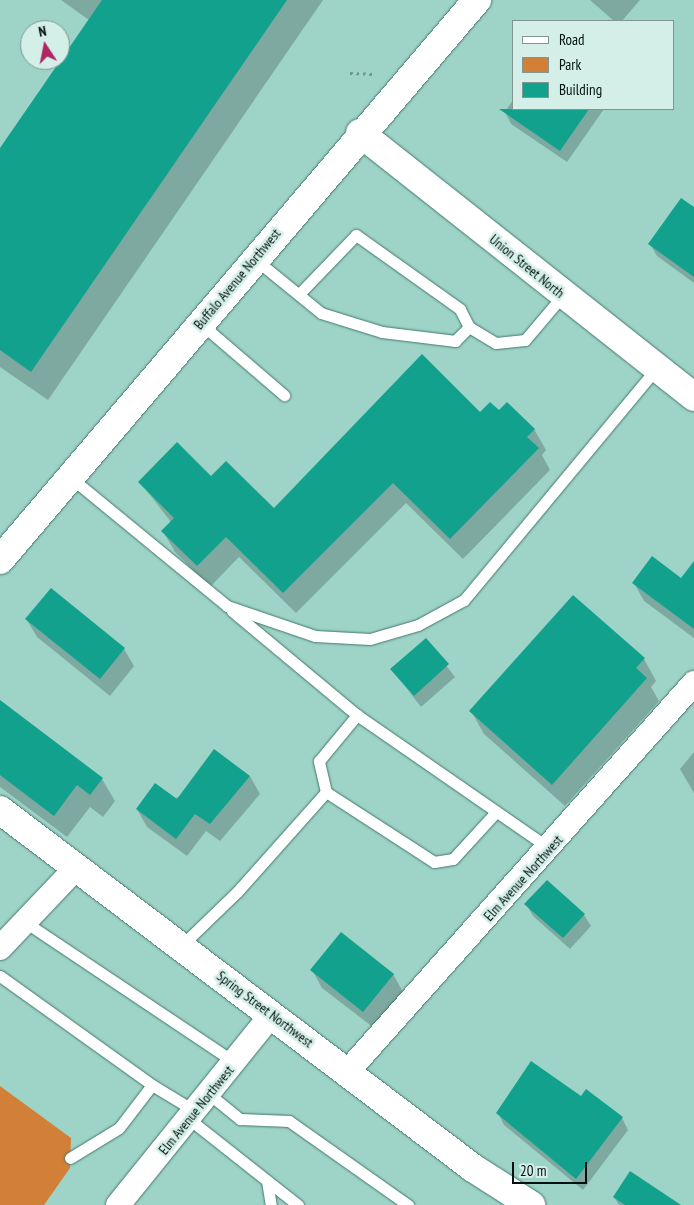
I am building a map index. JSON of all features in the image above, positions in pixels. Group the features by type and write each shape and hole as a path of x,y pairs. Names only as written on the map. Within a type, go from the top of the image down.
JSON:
{"street":[{"name":"Buffalo Avenue Northwest","path":"0,560 360,133 477,0"},
{"name":"Union Street North","path":"360,133 694,397"},
{"name":"Elm Avenue Northwest","path":"348,1072 550,849 694,683"},
{"name":"Spring Street Northwest","path":"0,810 473,1168 531,1205"},
{"path":"0,948 76,868"},
{"name":"Elm Avenue Northwest","path":"118,1205 272,1014"}],"lane":[{"path":"299,294 356,236 460,310 469,327 496,342 525,340 564,295"},
{"path":"254,259 321,313 382,332 455,341 469,327"},
{"path":"200,323 284,395"},
{"path":"227,606 315,636 370,639 418,625 464,600 656,368"},
{"path":"70,477 357,715 550,849"},
{"path":"357,715 320,761 326,792 434,862 453,859 496,812"},
{"path":"181,946 237,892 326,792"},
{"path":"25,922 234,1062"},
{"path":"0,976 152,1085 198,1108 240,1119 289,1121 408,1205"},
{"path":"70,1158 119,1128 152,1085"},
{"path":"198,1108 267,1181 298,1205"},
{"path":"267,1181 271,1205"}],"path":[{"path":"350,73 376,74"}],"green space":[{"path":"0,1086 71,1138 70,1168 44,1205 0,1205"}],"building":[{"path":"102,0 287,0 31,372 0,350 0,148 54,70 70,70 70,46"},
{"path":"499,109 588,110 560,151"},
{"path":"681,198 694,207 694,277 648,244"},
{"path":"422,354 480,412 490,402 499,410 507,402 535,429 527,437 539,448 450,539 393,483 283,593 226,537 197,566 161,531 174,518 138,482 177,442 211,476 226,461 274,508"},
{"path":"652,556 681,578 694,561 694,629 632,583"},
{"path":"51,588 125,648 100,679 25,619"},
{"path":"573,595 645,658 636,668 647,678 552,785 469,711"},
{"path":"426,638 449,664 414,696 390,669"},
{"path":"0,700 103,778 90,795 77,785 54,816 0,775"},
{"path":"214,749 250,776 210,824 195,814 176,839 136,809 155,783 177,799"},
{"path":"547,880 585,914 563,938 524,904"},
{"path":"341,932 394,974 363,1012 310,970"},
{"path":"531,1061 581,1096 586,1089 623,1117 576,1179 496,1113"},
{"path":"630,1171 681,1205 625,1205 613,1197"}]}
